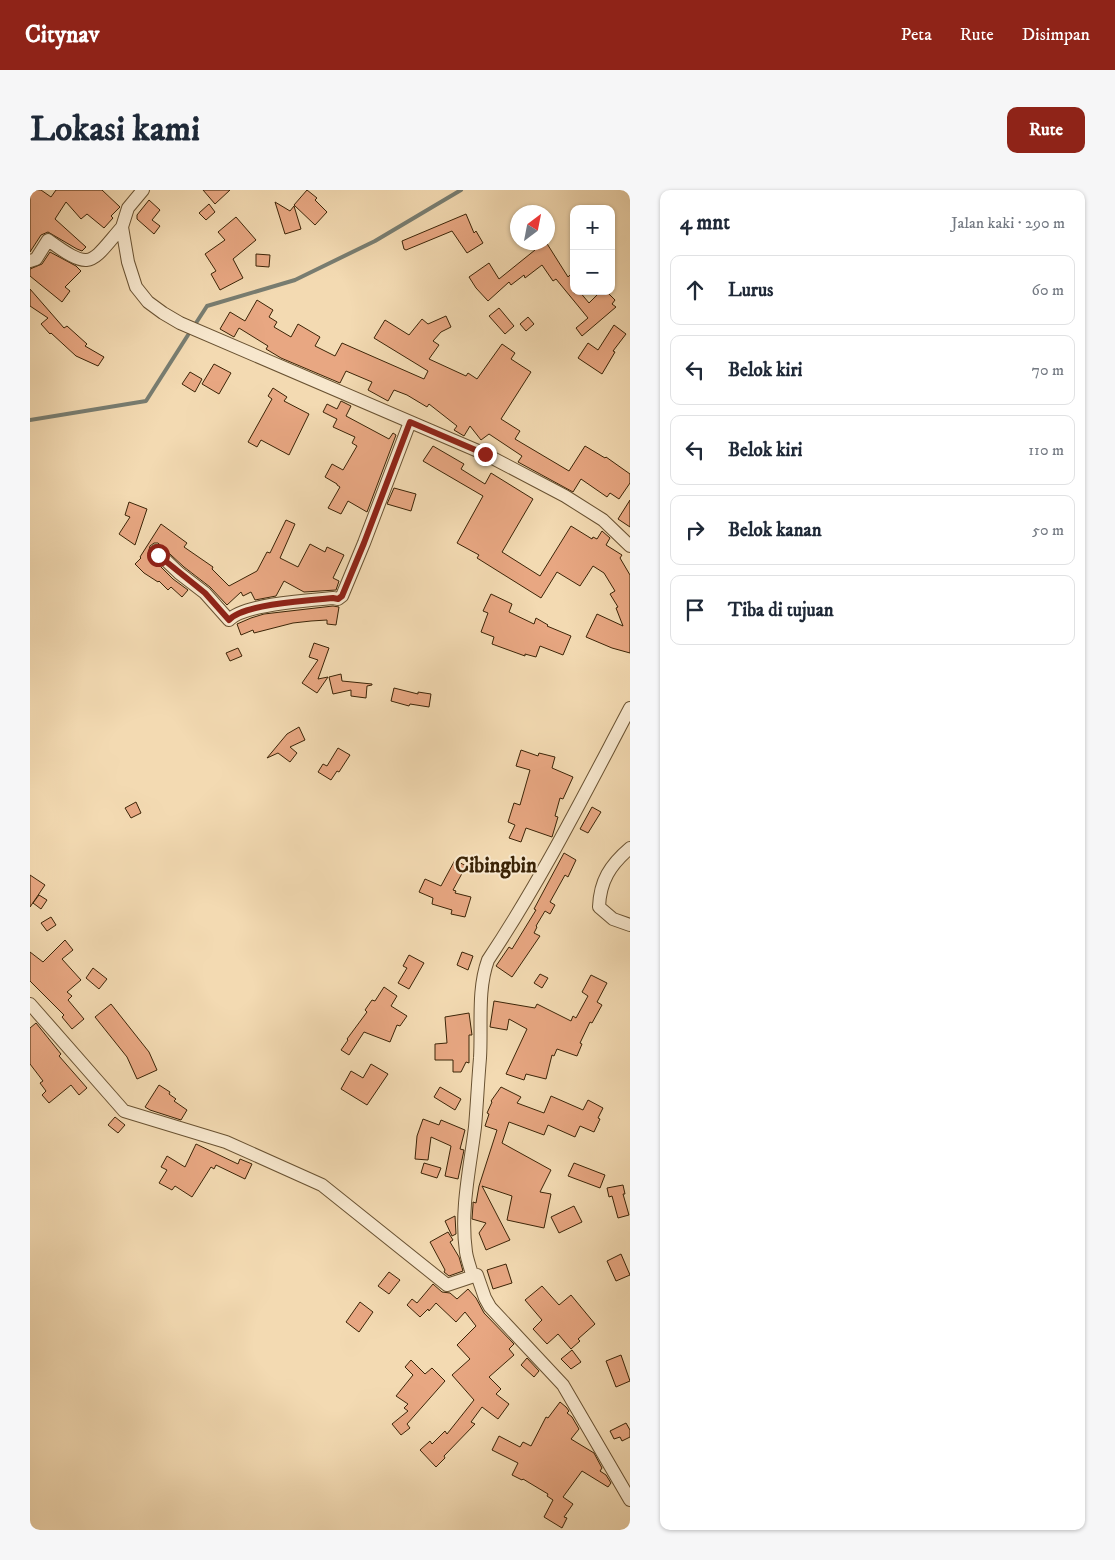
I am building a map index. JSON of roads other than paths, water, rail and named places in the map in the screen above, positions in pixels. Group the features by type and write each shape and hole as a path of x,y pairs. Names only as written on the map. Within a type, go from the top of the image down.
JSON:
{"street":[{"path":"30,261 36,259 48,240 80,261 87,261 96,257 122,227 128,208 143,190"},
{"path":"122,227 128,262 136,287 148,302 163,313 180,323 485,454 565,496 603,520 630,546"},
{"path":"156,551 179,573 205,593 229,620 232,616 284,602 338,599 342,596 364,543 410,422"},
{"path":"477,1275 472,1274 466,1252 465,1217 466,1191 475,1125 484,974 488,960 514,922 544,872 630,708"},
{"path":"630,848 611,866 600,893 599,908 613,919 630,925"},
{"path":"30,1004 124,1111 226,1142 322,1184 447,1285 477,1275"},
{"path":"477,1275 484,1298 490,1307 563,1385 630,1500"}],"waterway":[{"path":"196,323 207,306 295,280 375,241 461,190"},
{"path":"30,420 146,401 188,335"}],"district":[{"name":"Cibingbin","path":"496,865"}]}
